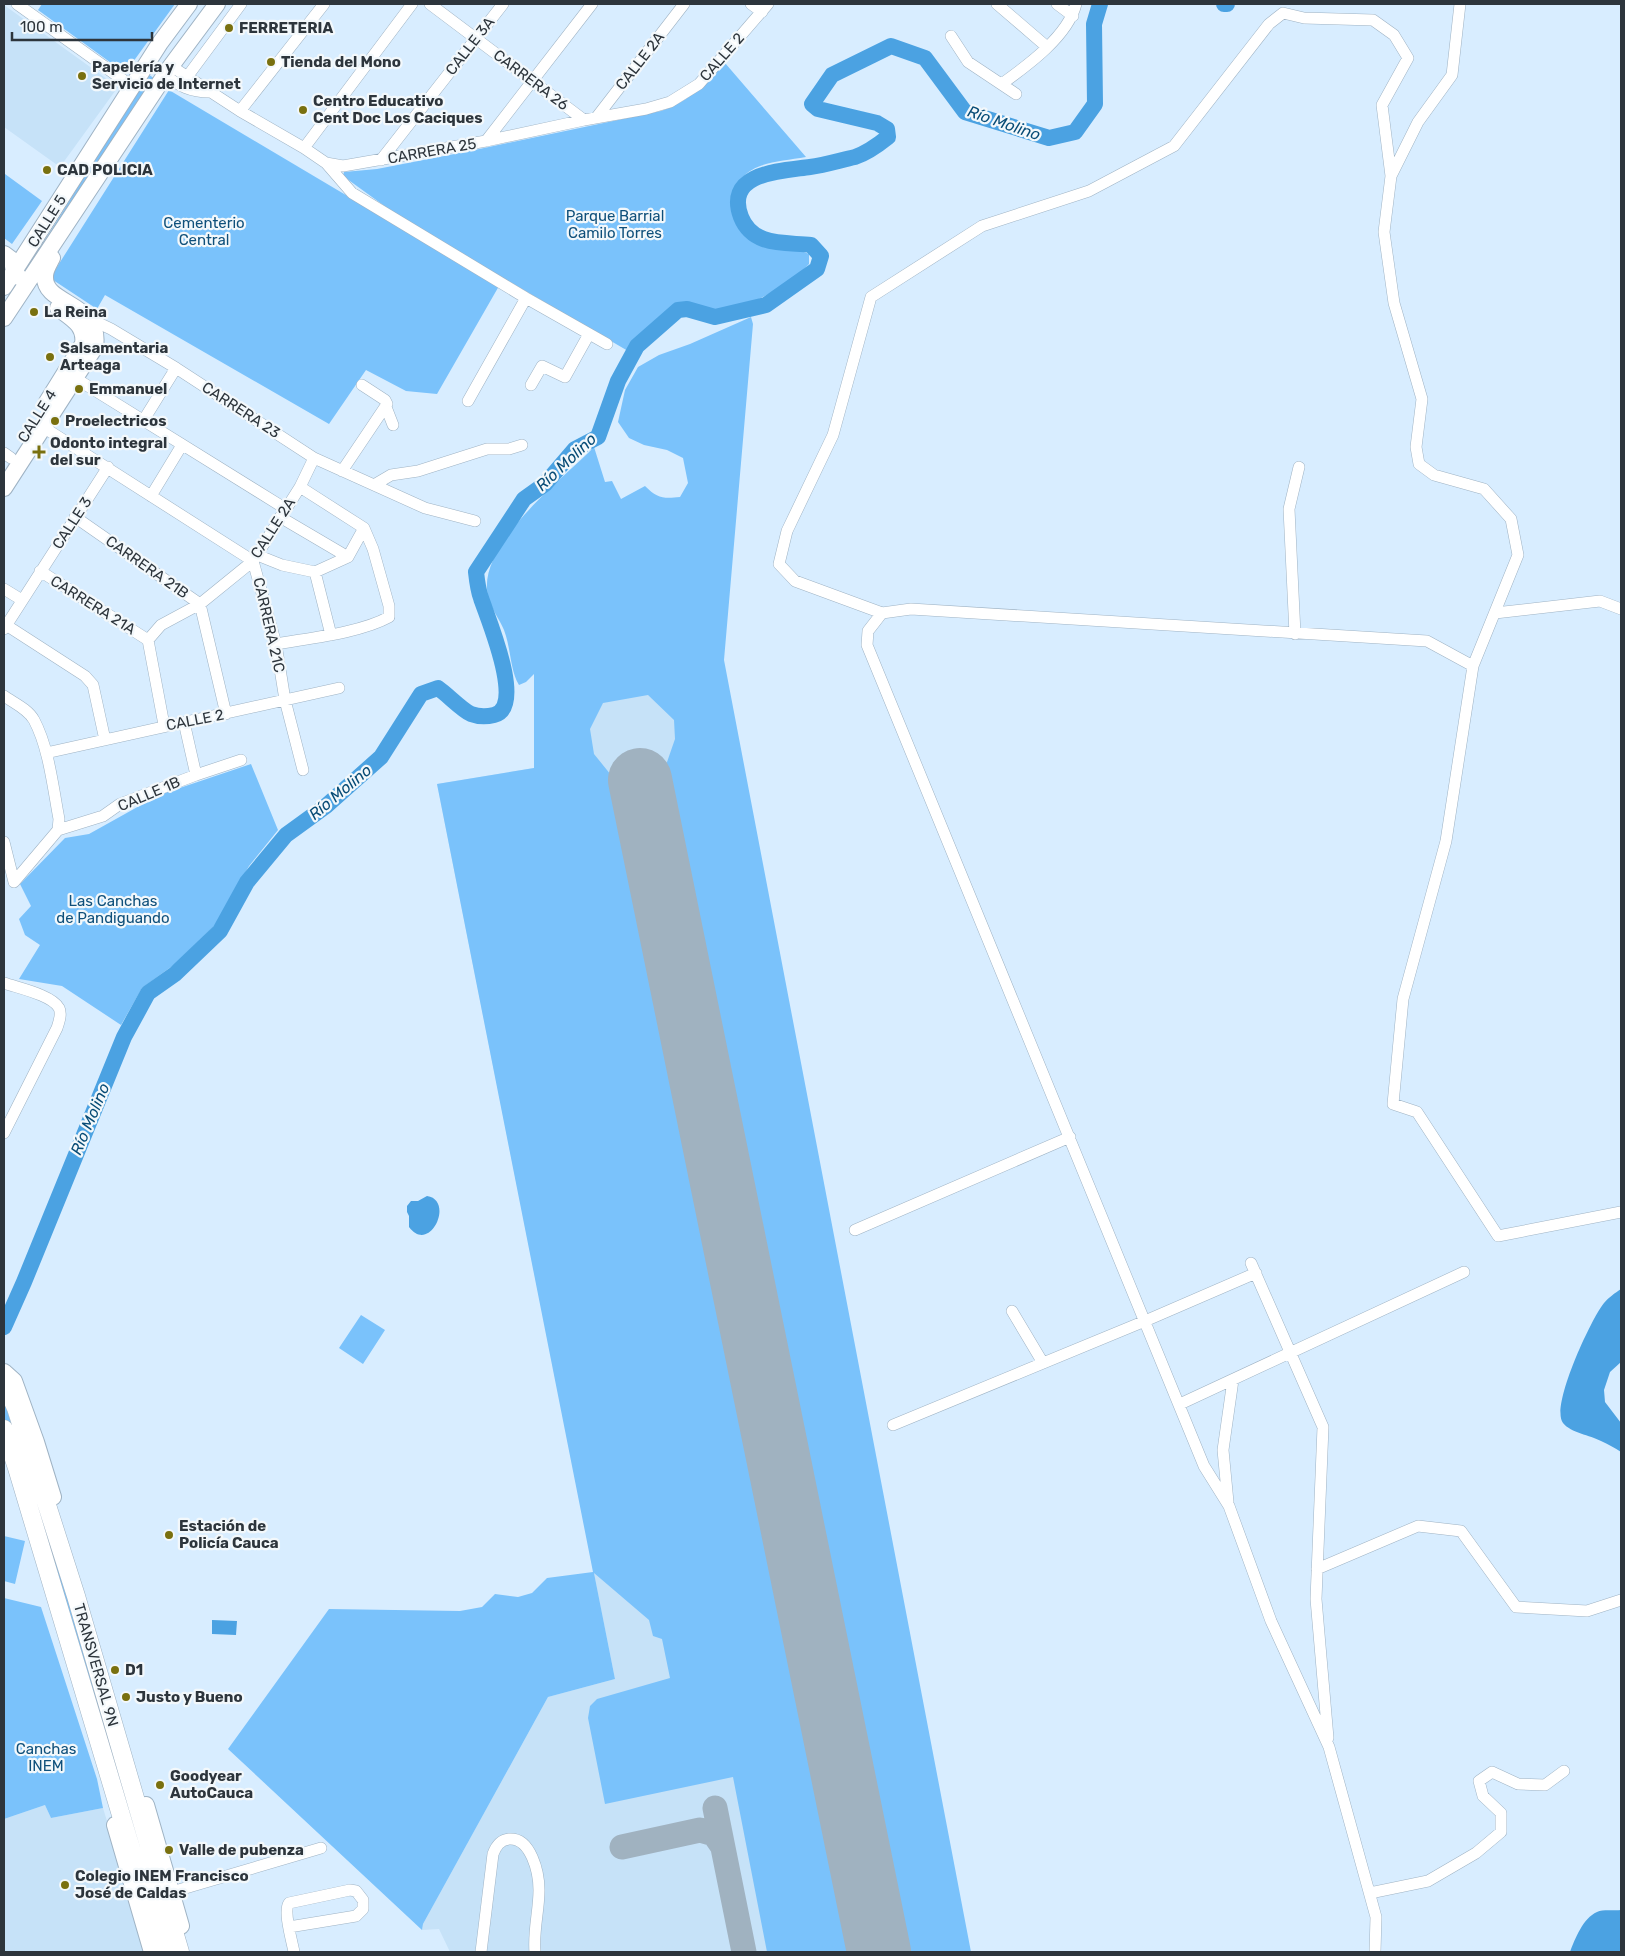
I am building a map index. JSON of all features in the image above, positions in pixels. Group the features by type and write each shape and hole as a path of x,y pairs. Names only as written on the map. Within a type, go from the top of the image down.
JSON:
{"main road":[{"name":"CALLE 5","path":"4,287 9,271 133,87 160,43 189,4"},
{"name":"CALLE 5","path":"4,318 168,71 217,4"},
{"path":"160,43 153,66 156,72 168,71"},
{"name":"CALLE 5","path":"44,274 57,250 62,230"},
{"path":"4,254 12,260 9,271 76,322 89,342 96,331 90,319"},
{"name":"CARRERA 23","path":"44,274 45,283 51,292 90,319"},
{"name":"CALLE 4","path":"4,488 75,378 89,342"},
{"name":"CALLE 4","path":"6,460 83,344 89,342"},
{"path":"4,1372 14,1381 36,1442 168,1893 188,1952"},
{"name":"TRANSVERSAL 9N","path":"4,1380 16,1408 168,1893 180,1952"},
{"name":"TRANSVERSAL 9N","path":"4,1429 152,1952"},
{"name":"TRANSVERSAL 9N","path":"4,1451 30,1523 162,1952"}],"street":[{"path":"17,4 133,87"},
{"path":"186,77 241,4"},
{"path":"240,111 324,4"},
{"path":"304,148 412,4"},
{"name":"CARRERA 26","path":"430,4 584,120"},
{"name":"CALLE 3A","path":"381,160 503,4"},
{"path":"486,142 592,4"},
{"name":"CALLE 2A","path":"596,118 684,4"},
{"path":"751,4 765,8"},
{"path":"997,4 1047,47"},
{"path":"1057,4 1073,16"},
{"path":"1002,83 1037,58 1073,16 1076,4"},
{"path":"1391,176 1418,122 1452,75 1460,4"},
{"name":"CALLE 2","path":"670,102 699,84 765,8"},
{"path":"1472,666 1427,641 911,609 882,613 796,581 779,564 787,531 832,435 871,297 982,226 1089,191 1174,146 1269,24 1283,13 1304,18 1373,20 1394,35 1408,58 1382,105 1391,176 1384,232 1394,303 1422,399 1416,446 1419,464 1434,475 1484,489 1511,520 1518,555 1472,666 1446,841 1402,999 1393,1104 1417,1112 1498,1236 1621,1212"},
{"path":"951,36 968,62 1016,94"},
{"path":"168,71 186,77 304,148 326,163 352,193 526,298 607,344"},
{"path":"168,71 176,83 186,89 211,92"},
{"name":"CARRERA 25","path":"326,163 343,166 486,142 584,120 646,109 670,102"},
{"path":"468,401 526,298"},
{"name":"CARRERA 23","path":"90,319 111,329 176,368 314,458 426,508 475,521"},
{"path":"89,342 111,329"},
{"path":"531,385 542,366 565,377 589,334"},
{"path":"144,421 176,368"},
{"path":"75,378 182,445 348,557"},
{"path":"362,385 386,400 386,407 393,425"},
{"path":"342,470 386,407"},
{"name":"CARRERA 21C","path":"43,427 255,558 276,644 285,700 303,770"},
{"path":"152,496 182,445"},
{"path":"374,485 391,475 418,472 487,449 509,450 522,445"},
{"name":"CALLE 2A","path":"148,640 162,626 200,604 255,558 300,487 314,458"},
{"name":"CALLE 3","path":"5,627 108,467"},
{"path":"1295,634 1289,509 1299,467"},
{"path":"276,644 331,635 389,617 389,606 373,549 364,528 300,487"},
{"name":"CARRERA 21B","path":"75,517 200,604 226,714"},
{"path":"255,558 316,572 348,557 364,528"},
{"name":"CARRERA 21A","path":"40,571 148,640 164,725"},
{"path":"316,572 331,635"},
{"path":"4,589 22,600"},
{"path":"1495,613 1600,601 1621,609"},
{"path":"882,613 868,631 867,645 1204,1466 1229,1506 1271,1621 1329,1747 1376,1917 1375,1952"},
{"path":"5,627 84,676 93,685 105,740"},
{"name":"CALLE 2","path":"46,752 339,688"},
{"path":"4,696 34,719 46,752 59,819 58,830 9,883"},
{"path":"184,722 196,775"},
{"name":"CALLE 1B","path":"58,830 103,816 120,804 241,760"},
{"path":"4,842 9,883"},
{"path":"4,984 53,1001 59,1007 60,1013 57,1028 4,1133"},
{"path":"855,1230 1070,1137"},
{"path":"893,1424 1145,1321 1253,1268 1292,1353 1323,1428 1316,1599 1329,1747"},
{"path":"1180,1404 1464,1272"},
{"path":"1012,1311 1043,1363"},
{"path":"1229,1506 1223,1450 1233,1380"},
{"path":"1317,1569 1418,1526 1461,1531 1516,1607 1587,1611 1621,1600"},
{"path":"1370,1893 1428,1881 1476,1853 1501,1832 1501,1812 1483,1796 1479,1781 1492,1772 1518,1784 1545,1785 1564,1772"},
{"path":"481,1952 493,1854 499,1843 513,1839 522,1842 529,1849 539,1888 535,1952"},
{"path":"168,1893 321,1848"},
{"path":"289,1927 356,1916 363,1909 363,1900 356,1891 350,1890 291,1902 286,1907 289,1927 294,1952"}],"shaded area":[{"path":"4,5 118,87 60,167 4,127"},
{"path":"675,672 970,1952 450,1952 439,1929 422,1930 423,1924 548,1697 615,1679 437,784 534,768 534,674"},
{"path":"427,1196 435,1200 439,1206 439,1215 431,1231 425,1235 417,1234 409,1227 407,1206 411,1201 418,1201"},
{"path":"1621,1289 1621,1362 1610,1372 1604,1390 1605,1402 1621,1423 1621,1452 1566,1426 1560,1414 1567,1382 1590,1326 1604,1303"},
{"path":"212,1620 237,1621 236,1635 212,1634"},
{"name":"Colegio INEM Francisco José de Caldas","path":"45,1805 51,1818 103,1808 147,1952 4,1952 4,1819"},
{"path":"1621,1910 1621,1952 1570,1952 1580,1929 1592,1915 1602,1911"}],"green space":[{"path":"42,4 175,4 125,73 38,10"},
{"name":"Parque Barrial Camilo Torres","path":"725,63 806,157 757,167 748,173 740,181 732,206 737,225 743,233 757,243 809,254 809,264 779,288 741,306 717,311 679,305 652,326 628,351 390,210 343,176 344,172 377,169 661,111 689,97"},
{"path":"148,74 155,79 43,252 39,250"},
{"name":"Cementerio Central","path":"169,90 499,286 437,394 406,391 366,370 329,424 105,295 97,309 50,278"},
{"path":"5,174 42,201 12,244 4,238"},
{"path":"751,317 753,324 724,660 971,1952 904,1952 666,765 675,739 674,720 648,695 603,703 590,729 594,754 611,775 848,1952 767,1952 733,1777 605,1804 588,1718 590,1706 597,1699 670,1678 662,1639 653,1636 649,1620 594,1573 615,1679 548,1697 423,1924 422,1930 228,1749 329,1609 460,1611 482,1607 495,1594 518,1597 532,1593 547,1578 593,1572 437,784 534,768 534,674 526,682 519,685 514,673 504,630 488,596 488,576 495,556 508,535 543,495 594,447 605,482 612,481 621,499 645,486 661,497 680,497 688,483 683,458 667,450 644,445 629,438 618,422 625,390 638,367 659,355 690,344"},
{"name":"Las Canchas de Pandiguando","path":"251,764 278,830 249,866 215,925 175,964 142,988 121,1025 62,986 19,979 40,945 25,935 19,919 31,906 20,884 65,838 89,834 159,795"},
{"path":"361,1315 385,1330 363,1364 339,1348"},
{"path":"4,1401 84,1647 176,1952 170,1952 36,1514 4,1418"},
{"path":"4,1536 25,1541 15,1584 4,1581"},
{"name":"Canchas INEM","path":"4,1598 41,1607 97,1779 103,1808 51,1818 45,1805 4,1819"}],"waterway":[{"name":"Río Molino","path":"4,1327 124,1037 148,993 175,974 220,931 247,882 286,835 326,806 381,757 421,694 438,688 463,709 477,716 494,715 503,708 506,696 506,679 496,641 479,592 476,572 524,499 545,484 575,449 598,437 618,381 637,346 678,310 687,309 715,317 766,305 817,269 821,256 811,245 781,243 753,234 746,227 741,217 738,202 741,191 748,182 759,177 785,170 816,166 855,157 888,137 887,129 877,123 818,109 812,104 832,75 891,46 925,58 965,112 1049,138 1075,132 1095,104 1094,24 1100,4"}],"taxiway":[{"path":"715,1808 744,1952"},
{"path":"622,1847 700,1830 714,1834 723,1847"}],"runway":[{"path":"640,780 879,1952"}],"place":[{"name":"FERRETERIA","path":"229,28"},
{"name":"Tienda del Mono","path":"271,62"},
{"name":"Papelería y Servicio de Internet","path":"82,76"},
{"name":"Centro Educativo Cent Doc Los Caciques","path":"303,110"},
{"name":"CAD POLICIA","path":"47,170"},
{"name":"La Reina","path":"34,312"},
{"name":"Salsamentaria Arteaga","path":"50,357"},
{"name":"Emmanuel","path":"79,389"},
{"name":"Proelectricos","path":"55,421"},
{"name":"Odonto integral del sur","path":"39,452"},
{"name":"Estación de Policía Cauca","path":"169,1535"},
{"name":"D1","path":"115,1670"},
{"name":"Justo y Bueno","path":"126,1697"},
{"name":"Goodyear AutoCauca","path":"160,1785"},
{"name":"Valle de pubenza","path":"169,1850"},
{"name":"Colegio INEM Francisco José de Caldas","path":"65,1885"}]}
